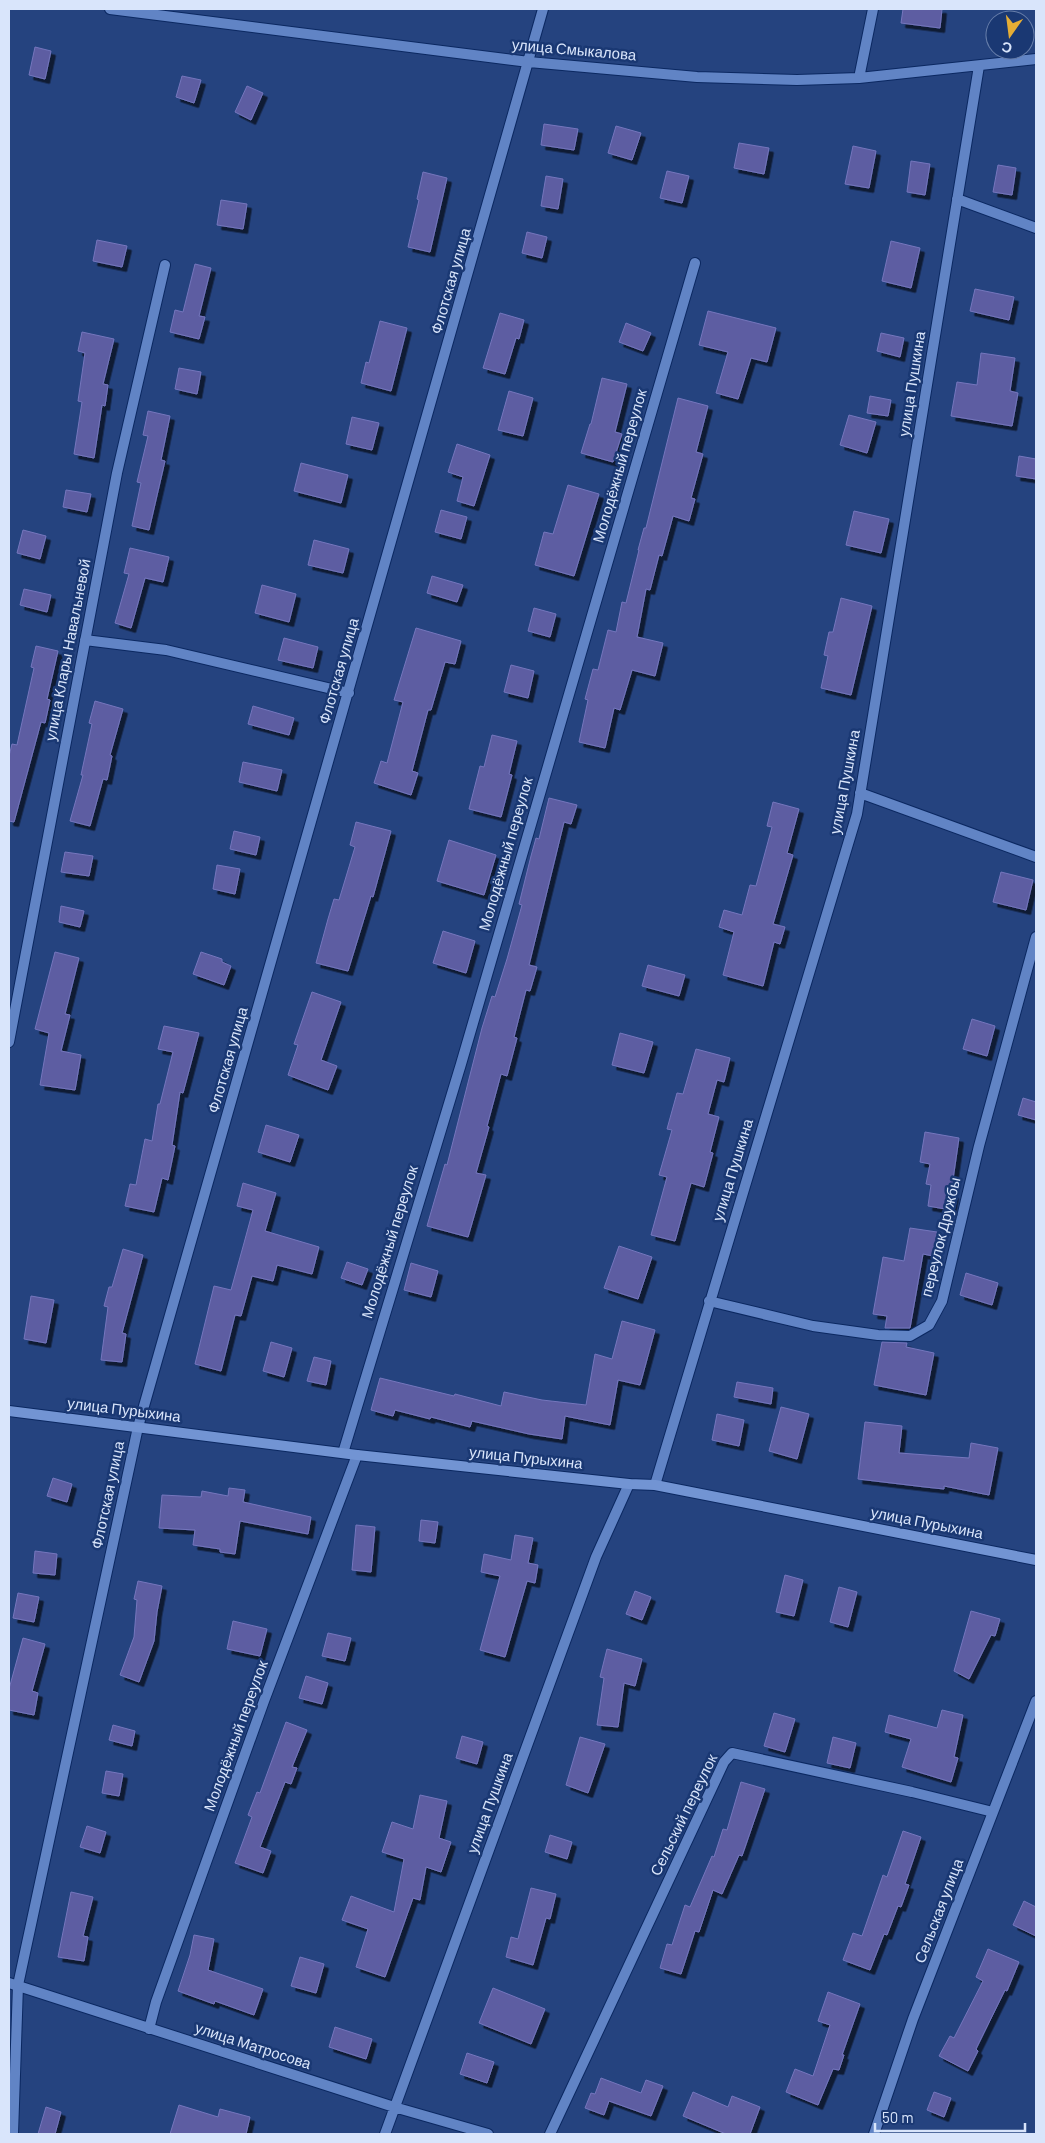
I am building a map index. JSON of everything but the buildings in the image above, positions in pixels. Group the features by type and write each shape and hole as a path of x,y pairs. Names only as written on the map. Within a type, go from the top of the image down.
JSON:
{"street":[{"name":"улица Смыкалова","path":"110,9 530,62 697,77 797,80 859,78 979,66 1036,58"},
{"name":"Флотская улица","path":"13,2134 14,1984 138,1427 530,62 543,9"},
{"path":"859,78 873,9"},
{"name":"улица Пушкина","path":"655,1485 857,814 979,66"},
{"path":"957,199 1036,228"},
{"name":"Молодёжный переулок","path":"343,1453 461,1064 695,263"},
{"name":"улица Клары Навальневой","path":"9,1042 117,473 165,265"},
{"path":"85,640 166,650 349,693"},
{"path":"860,793 1036,857"},
{"name":"переулок Дружбы","path":"709,1301 813,1326 878,1335 910,1336 929,1325 942,1302 979,1146 1036,937"},
{"name":"улица Пурыхина","path":"9,1411 357,1455 628,1484 655,1485 1036,1560"},
{"name":"Молодёжный переулок","path":"150,2029 156,2002 264,1701 357,1455"},
{"name":"улица Пушкина","path":"385,2134 596,1557 628,1484"},
{"name":"Сельская улица","path":"874,2134 913,2019 1036,1701"},
{"name":"Сельский переулок","path":"550,2134 724,1762 732,1753 912,1792 993,1812"},
{"name":"улица Матросова","path":"14,1984 394,2107 488,2134"}]}
